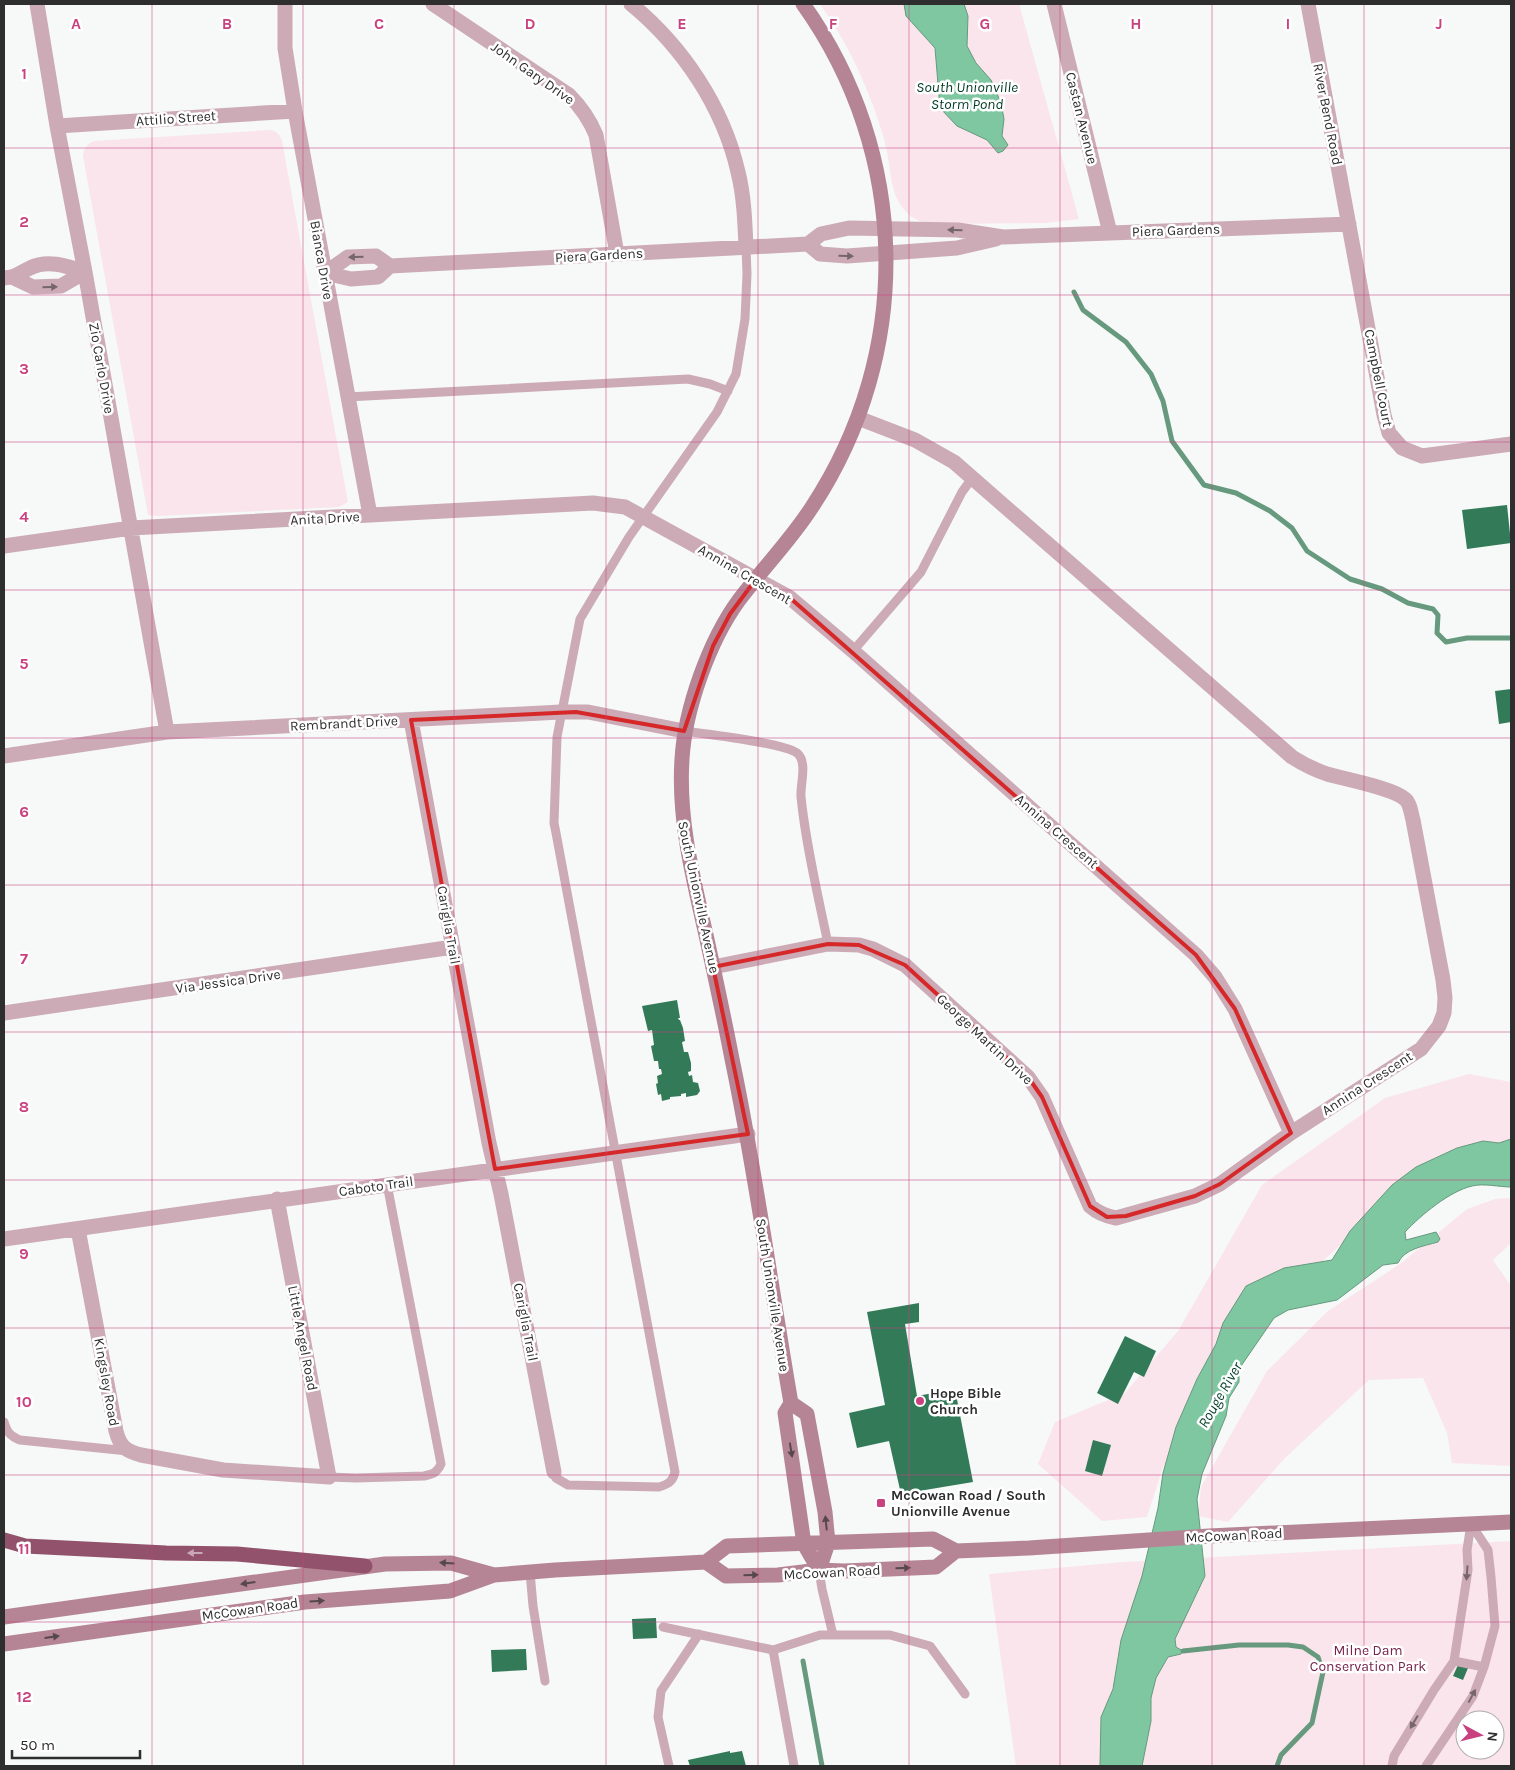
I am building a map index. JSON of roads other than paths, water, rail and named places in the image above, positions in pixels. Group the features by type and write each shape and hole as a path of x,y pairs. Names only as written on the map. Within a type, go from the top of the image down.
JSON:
{"highway":[{"path":"4,1540 25,1546 166,1553 237,1554 365,1566"}],"main road":[{"name":"South Unionville Avenue","path":"803,4 835,56 856,102 873,155 885,228 887,254 884,304 878,344 867,392 858,418 837,465 818,497 786,543 756,578 734,608 713,646 704,667 684,731 681,795 683,820 692,872 748,1134 790,1403 785,1413 804,1544 819,1570"},
{"path":"790,1403 807,1414 825,1512 828,1543 819,1570"},
{"name":"McCowan Road","path":"4,1644 305,1602 450,1591 494,1576 530,1572 706,1562 727,1546 933,1539 956,1550 1511,1522"},
{"name":"McCowan Road","path":"706,1562 726,1576 778,1575 819,1570 936,1567 956,1550"},
{"name":"McCowan Road","path":"4,1617 385,1564 451,1562 494,1576"}],"street":[{"name":"Zio Carlo Drive","path":"37,4 57,126 167,732"},
{"name":"Bianca Drive","path":"285,4 285,48 295,110 370,515"},
{"name":"John Gary Drive","path":"432,4 569,95 580,106 590,120 596,135 617,254"},
{"path":"631,4 655,25 686,60 722,122 738,171 744,209 746,248"},
{"name":"Castan Avenue","path":"1054,4 1110,233"},
{"name":"River Bend Road","path":"1308,4 1349,224"},
{"name":"Attilio Street","path":"57,126 295,110"},
{"name":"Piera Gardens","path":"325,273 348,257 376,256 390,266 746,248 808,244 821,234 849,228 958,230 1003,237 1349,224"},
{"name":"Campbell Court","path":"1349,224 1389,433 1402,448 1422,456 1511,444"},
{"name":"Piera Gardens","path":"808,244 820,254 847,256 957,248 1003,237"},
{"path":"9,278 31,267 59,263 85,272"},
{"name":"Piera Gardens","path":"325,273 351,279 378,277 390,266"},
{"path":"9,278 33,287 61,286 85,272"},
{"name":"Annina Crescent","path":"644,517 789,597 853,651 1196,955 1215,977 1234,1009 1291,1133 1421,1048 1439,1026 1444,1013 1445,998 1416,836 1408,803 1404,798 1388,791 1325,773 1292,757 954,462 915,440 858,418"},
{"name":"Anita Drive","path":"4,546 131,528 593,503 625,507 644,517"},
{"name":"Rembrandt Drive","path":"4,756 167,732 561,712 588,712 684,731"},
{"name":"Cariglia Trail","path":"411,720 489,1143 496,1169 554,1472"},
{"name":"George Martin Drive","path":"713,967 828,944 859,944 905,965 1028,1077 1042,1097 1090,1206 1107,1217 1126,1216 1195,1196 1220,1184 1291,1133"},
{"name":"Via Jessica Drive","path":"4,1013 453,947"},
{"name":"Caboto Trail","path":"4,1239 748,1134"},
{"name":"Little Angel Road","path":"277,1199 329,1477"},
{"name":"Kingsley Road","path":"78,1228 118,1441 128,1451"},
{"path":"128,1451 223,1470 329,1477"}],"lane":[{"name":"Cariglia Trail","path":"554,1472 556,1478 568,1485 659,1487 667,1485 673,1480 675,1472 554,823 557,737 580,619 629,538 717,412 736,374 745,319 746,248"},
{"path":"348,397 688,379 710,384 728,391"},
{"path":"853,651 921,572 962,492 973,477"},
{"path":"684,731 782,747 799,755 802,760 801,793 806,830 828,944"},
{"path":"329,1477 424,1476 438,1471 441,1464 387,1184"},
{"path":"4,1422 6,1431 11,1436 20,1440 128,1451"},
{"path":"1392,1766 1394,1756 1454,1661 1468,1570 1467,1550 1471,1524"},
{"path":"1426,1766 1472,1696 1484,1667 1495,1626 1488,1550 1471,1524"},
{"path":"819,1570 833,1636"},
{"path":"530,1572 532,1606 545,1681"},
{"path":"663,1627 773,1650 820,1636 890,1635 930,1646 965,1694"},
{"path":"669,1766 658,1717 661,1691 699,1634"},
{"path":"773,1650 794,1766"},
{"path":"1454,1661 1484,1667"}],"water":[{"name":"South Unionville Storm Pond","path":"904,4 964,4 968,16 967,46 976,63 991,80 1001,103 1004,119 1002,136 1008,145 1003,151 998,153 987,140 957,126 940,108 935,48 906,16"},
{"name":"Rouge River","path":"1511,1139 1511,1187 1477,1185 1463,1189 1445,1198 1427,1211 1405,1232 1406,1240 1436,1232 1440,1239 1438,1242 1410,1251 1398,1263 1383,1265 1337,1300 1288,1310 1274,1318 1239,1369 1239,1382 1229,1398 1226,1416 1202,1474 1197,1499 1205,1576 1175,1639 1176,1647 1183,1651 1181,1654 1168,1657 1156,1678 1151,1698 1151,1721 1142,1766 1100,1766 1101,1717 1113,1689 1121,1640 1142,1576 1158,1508 1163,1473 1176,1427 1197,1379 1216,1344 1223,1323 1246,1286 1284,1268 1332,1260 1350,1231 1392,1185 1416,1167 1457,1148 1483,1141 1499,1143"}],"waterway":[{"path":"1074,292 1083,310 1126,342 1151,374 1163,401 1172,441 1204,485 1236,493 1270,511 1292,528 1307,551 1350,579 1382,589 1408,603 1433,609 1438,615 1437,633 1446,642 1467,638 1511,638"},
{"path":"1183,1651 1239,1645 1288,1645 1303,1647 1318,1657 1323,1672 1312,1723 1281,1755 1277,1766"},
{"path":"803,1661 822,1766"}],"place":[{"name":"Hope Bible Church","path":"920,1401"},
{"name":"McCowan Road / South Unionville Avenue","path":"881,1503"}],"park label":[{"name":"Milne Dam Conservation Park","path":"1368,1658"}]}
